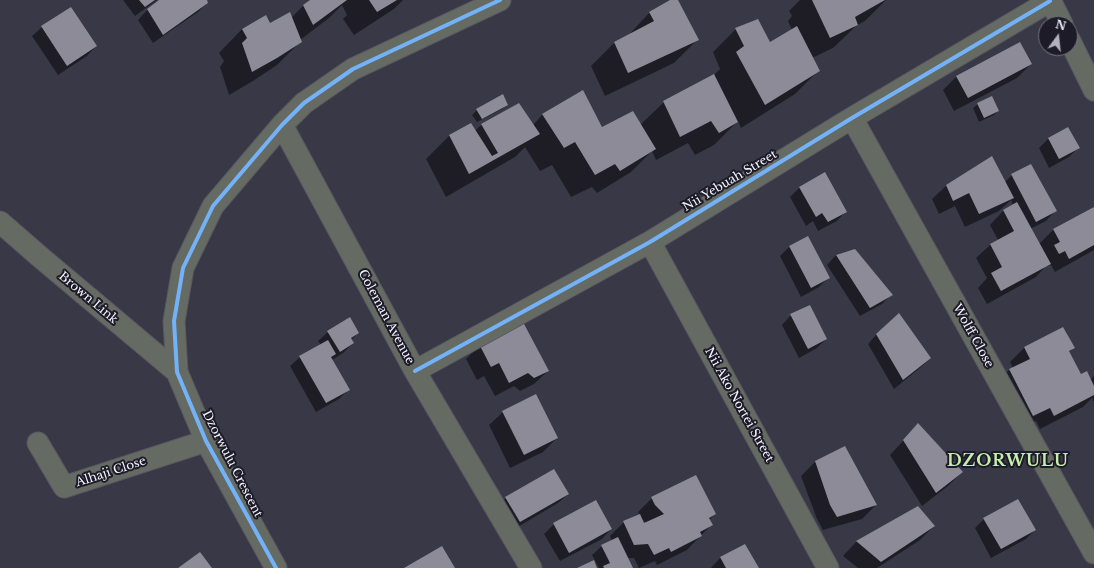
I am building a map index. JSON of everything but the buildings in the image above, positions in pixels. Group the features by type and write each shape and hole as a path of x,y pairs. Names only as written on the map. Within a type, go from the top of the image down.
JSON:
{"street":[{"name":"Dzorwulu Crescent","path":"276,568 206,441 177,372 174,321 183,268 213,206 282,125 304,103 353,69 500,0"},
{"path":"1050,0 1058,16"},
{"name":"Nii Yebuah Street","path":"415,371 650,242 852,118 1050,0"},
{"path":"1077,56 1094,90"},
{"name":"Wolff Close","path":"852,118 1094,553"},
{"name":"Coleman Avenue","path":"282,125 415,371 531,568"},
{"name":"Brown Link","path":"0,222 177,372"},
{"name":"Nii Ako Nortei Street","path":"650,242 828,568"},
{"name":"Alhaji Close","path":"38,443 64,487 206,441"}],"cycle path":[{"path":"276,568 206,441 177,372 174,321 183,268 213,206 282,125 304,103 353,69 500,0"},
{"path":"415,371 650,242 852,118 1050,1"}],"district":[{"name":"DZORWULU","path":"1008,461"}]}
